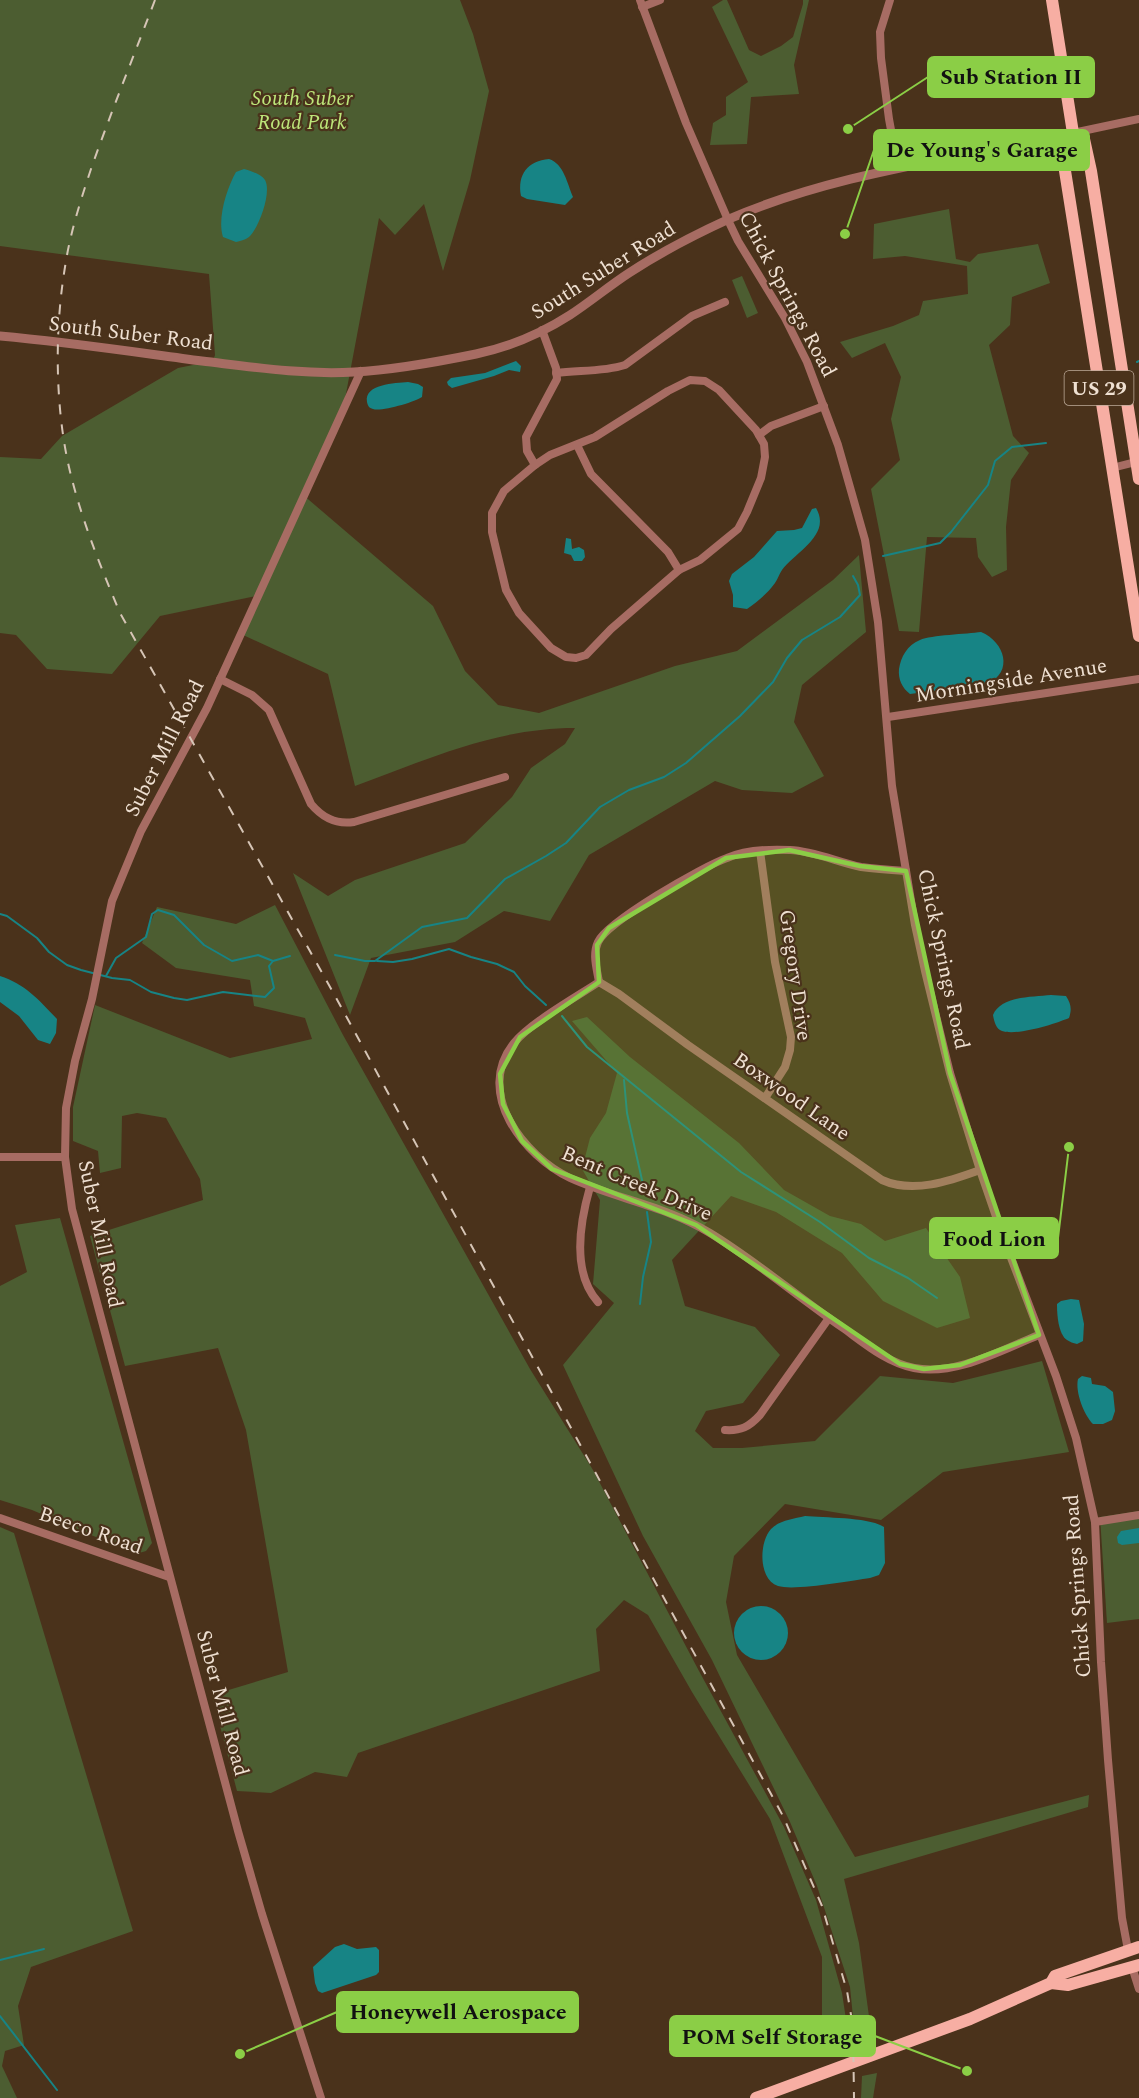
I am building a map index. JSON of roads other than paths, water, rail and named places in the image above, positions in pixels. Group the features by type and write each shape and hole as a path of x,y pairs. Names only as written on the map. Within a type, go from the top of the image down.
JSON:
{"main road":[{"name":"US 29","path":"1052,0 1073,133 1084,140 1091,171 1139,479"},
{"name":"US 29","path":"1073,133 1063,144 1062,152 1138,628"},
{"path":"1051,1983 1055,1976 1134,1948"},
{"path":"756,2098 970,2019 1051,1983 1068,1985 1135,1966"}],"street":[{"path":"641,3 660,0"},
{"path":"890,0 880,32 881,58 898,168"},
{"name":"Chick Springs Road","path":"641,3 686,123 728,220 738,242 796,340 824,406 838,445 865,540 878,622 888,717 892,786 915,924 947,1062 980,1170 1076,1438 1095,1522 1101,1662 1122,1918 1134,1948"},
{"path":"1073,133 1139,119"},
{"name":"South Suber Road","path":"0,336 59,341 303,372 361,371 478,354 508,345 572,314 657,255 728,220 807,190 898,168 1073,133"},
{"path":"556,373 612,369 625,365 692,316 725,302"},
{"path":"535,465 527,451 526,437 557,378 542,330"},
{"name":"Suber Mill Road","path":"321,2098 259,1904 169,1577 68,1188 64,1125 69,1085 96,982 112,901 124,869 220,679 361,371"},
{"path":"690,380 705,381 719,390 759,435 764,444 764,450 761,478 738,529 700,560 679,570 611,628 586,655 576,658 566,657 551,648 519,613 506,590 492,532 492,513 504,491 535,465 550,455 577,445 595,437 668,391 690,380"},
{"path":"759,435 771,426 824,406"},
{"path":"577,445 591,474 668,552 679,570"},
{"path":"1112,468 1138,462"},
{"path":"220,679 252,695 269,710 310,804 321,815 336,822 354,822 505,777"},
{"name":"Morningside Avenue","path":"888,717 1139,679"},
{"path":"599,982 595,960 597,945 609,928 675,885 734,855 760,851 795,850 860,866 906,871"},
{"name":"Gregory Drive","path":"760,851 775,962 791,1037 785,1067 765,1098"},
{"name":"Boxwood Lane","path":"599,982 891,1184 924,1185 980,1170"},
{"name":"Bent Creek Drive","path":"599,982 520,1037 506,1056 500,1081 505,1111 526,1147 552,1168 590,1187 660,1208 696,1225 829,1318 892,1360 907,1366 924,1369 945,1368 972,1362 1039,1335"},
{"path":"0,1157 65,1157"},
{"path":"590,1187 584,1215 581,1251 587,1287 598,1302"},
{"path":"725,1430 743,1429 751,1425 829,1318"},
{"path":"1095,1522 1139,1515"},
{"name":"Beeco Road","path":"0,1518 169,1577"},
{"path":"1135,1966 1139,1989"}],"water":[{"path":"549,159 562,170 573,197 565,205 521,196 521,181 526,170 535,163"},
{"path":"244,169 256,173 265,180 267,193 257,226 247,238 236,242 223,237 221,221 226,195 236,172"},
{"path":"516,361 521,366 520,372 509,370 452,388 447,382 451,378 485,373"},
{"path":"408,382 423,387 422,397 406,404 377,410 368,406 367,396 375,388"},
{"path":"816,508 820,518 816,535 788,563 766,594 747,609 733,607 733,595 729,581 732,574 754,557 777,531 802,528 812,509"},
{"path":"566,538 571,539 572,549 579,547 584,550 585,557 582,561 574,561 571,555 564,553"},
{"path":"981,632 996,643 1001,650 1003,665 995,679 987,684 910,694 905,689 900,680 899,669 903,656 912,645 932,637"},
{"path":"0,976 24,988 57,1019 56,1033 50,1044 38,1040 19,1016 0,1002"},
{"path":"1066,996 1070,1007 1069,1018 1026,1031 1009,1032 997,1027 993,1015 1003,1004 1026,997"},
{"path":"1071,1299 1079,1300 1084,1324 1083,1341 1077,1344 1064,1337 1058,1318 1057,1304"},
{"path":"1082,1376 1091,1378 1092,1384 1105,1386 1113,1392 1115,1411 1112,1420 1103,1424 1093,1424 1086,1415 1077,1384 1078,1379"},
{"path":"805,1516 868,1521 884,1527 885,1563 879,1575 809,1586 786,1587 771,1582 762,1560 767,1535 778,1524"},
{"path":"1139,1528 1139,1543 1122,1545 1118,1543 1117,1537 1121,1531"},
{"path":"761,1606 771,1608 780,1614 786,1623 788,1633 786,1643 780,1652 771,1658 761,1660 751,1658 742,1652 736,1643 734,1633 736,1623 742,1614 751,1608"},
{"path":"344,1944 357,1949 376,1947 379,1950 379,1972 322,1993 318,1991 313,1967 335,1947"}],"waterway":[{"path":"883,556 940,543 988,485 995,461 1012,447 1046,443"},
{"path":"335,955 375,961 422,927 467,918 505,879 566,843 600,807 629,790 664,777 686,763 740,716 773,682 787,658 802,640 840,617 860,595 853,576"},
{"path":"106,976 116,958 146,937 152,914 158,910 174,915 204,945 232,961 258,955 273,961"},
{"path":"0,914 7,916 37,938 49,952 67,965 112,978 130,980 151,992 187,1000 223,992 265,997 274,988 269,966 273,961 290,956"},
{"path":"377,961 393,962 412,959 449,949 497,964 514,972 525,986 546,1005"},
{"path":"562,1016 587,1047 741,1172 820,1222 869,1258 908,1278 937,1298"},
{"path":"624,1080 627,1113 644,1189"},
{"path":"640,1304 651,1242 647,1212"},
{"path":"0,1960 44,1949"},
{"path":"0,2016 57,2090"}],"railway":[{"path":"155,0 92,166 76,216 65,267 59,314 58,387 67,458 83,517 120,613 334,994 783,1816 822,1906 847,1991 853,2027 854,2098"}],"place":[{"name":"Sub Station II","path":"848,129"},
{"name":"De Young's Garage","path":"845,234"},
{"name":"Food Lion","path":"1069,1147"},
{"name":"Honeywell Aerospace","path":"240,2054"},
{"name":"POM Self Storage","path":"967,2071"}],"park label":[{"name":"South Suber Road Park","path":"302,110"}]}
